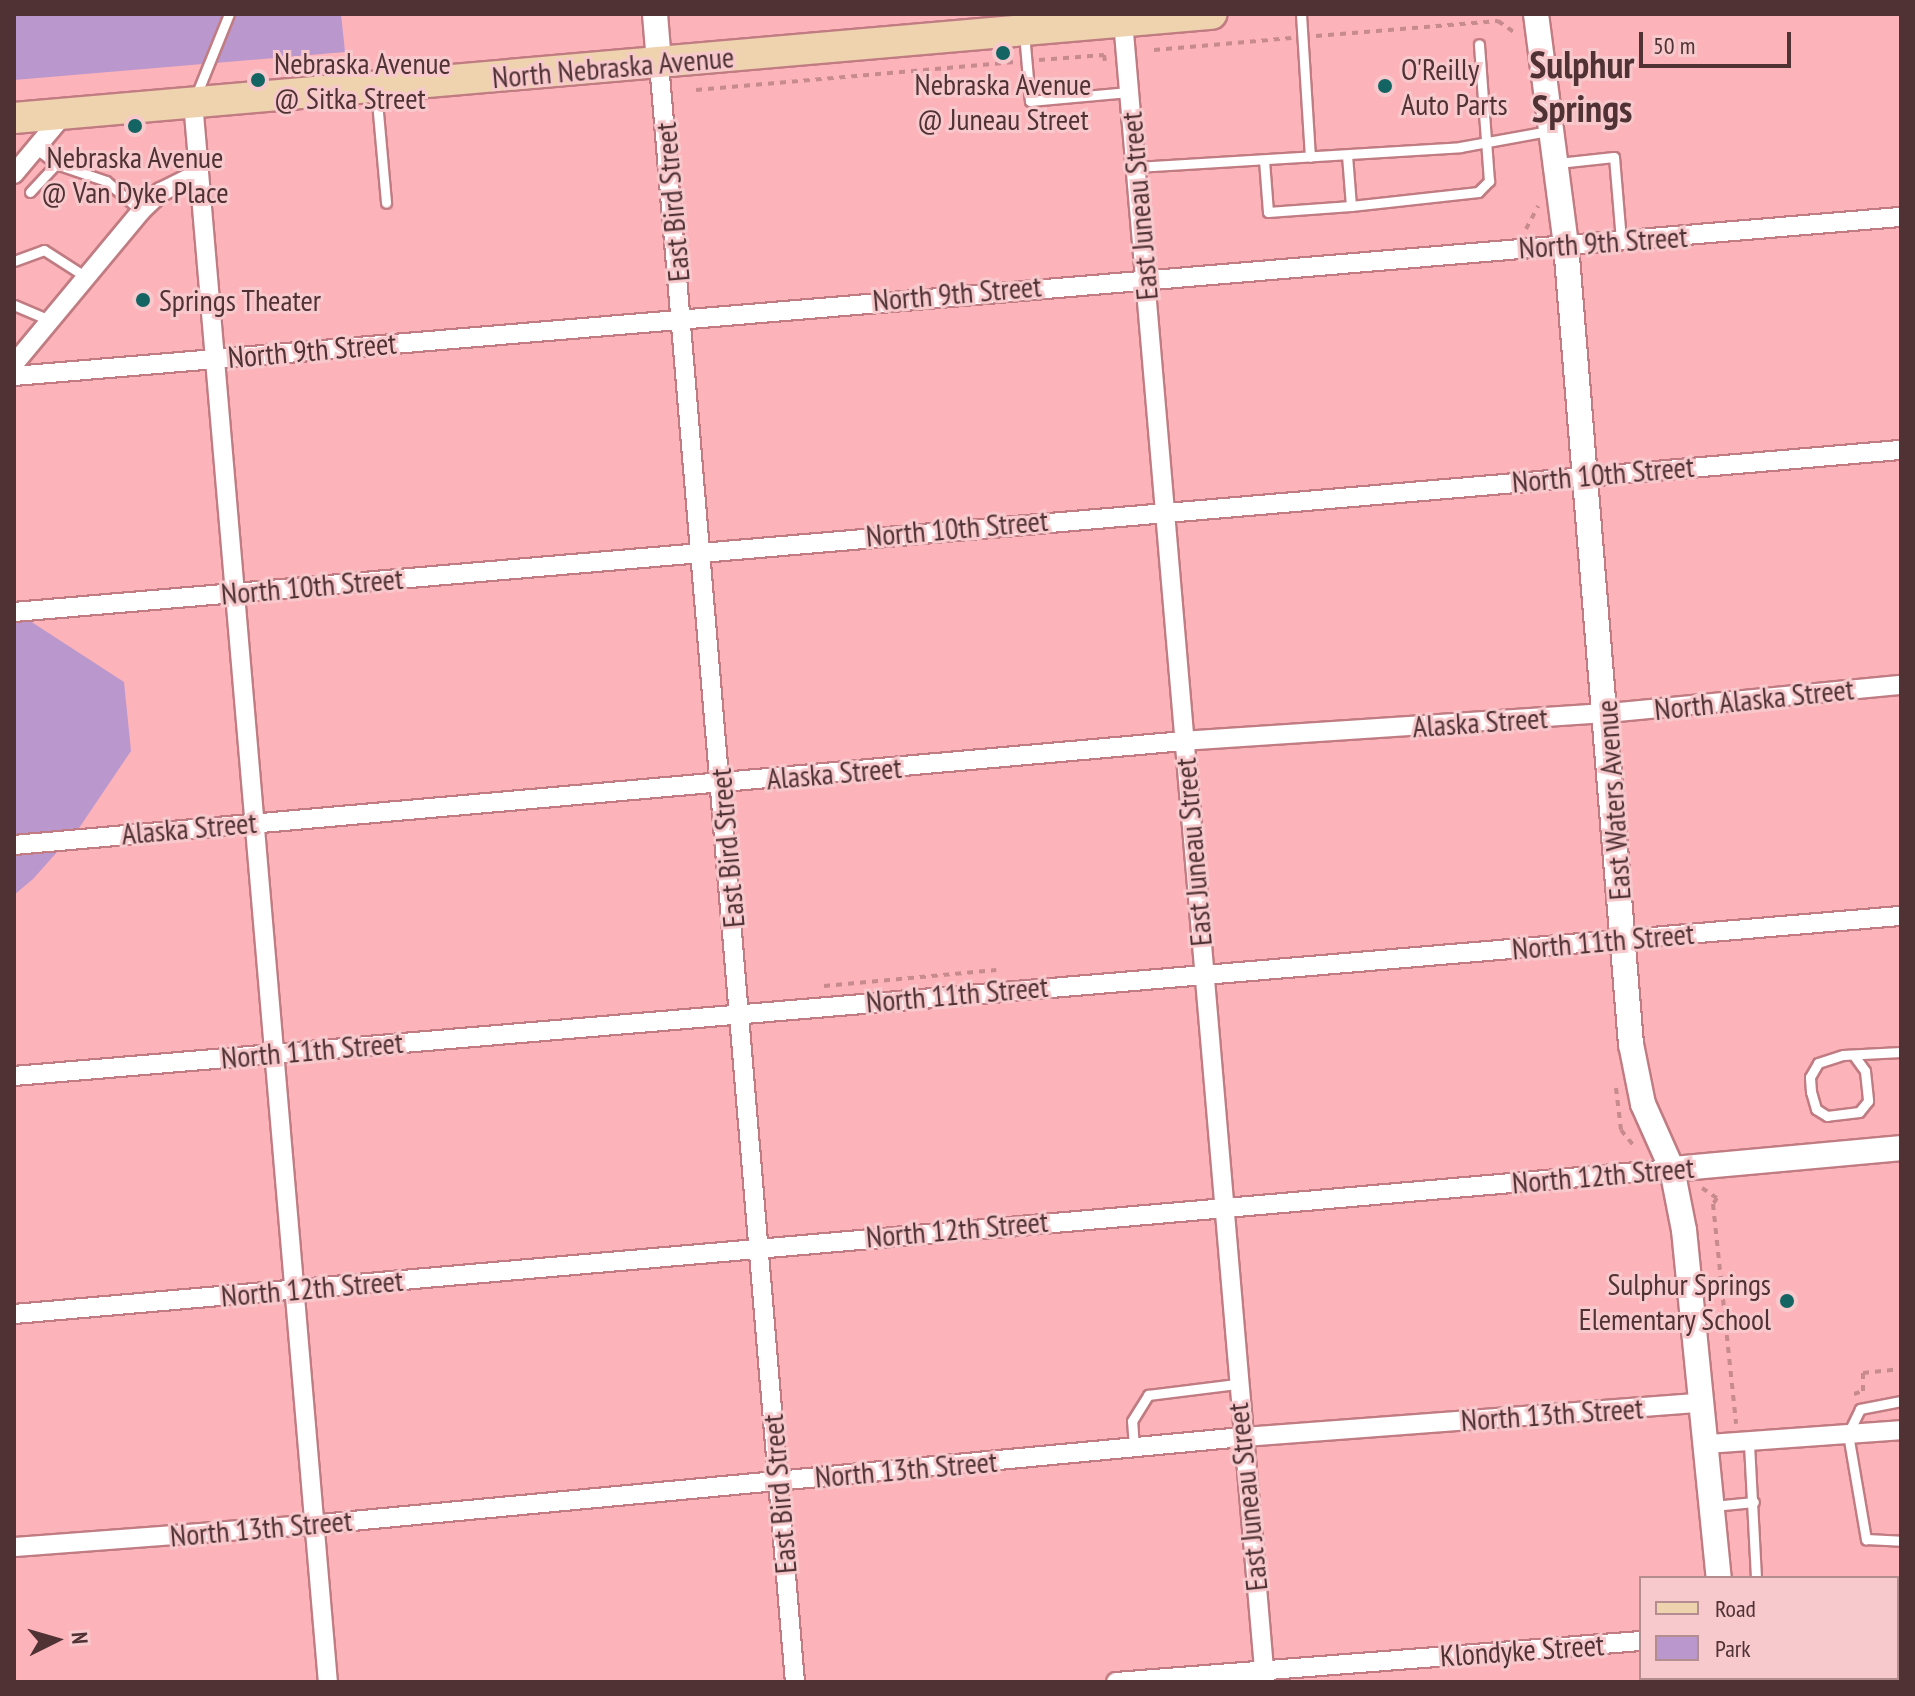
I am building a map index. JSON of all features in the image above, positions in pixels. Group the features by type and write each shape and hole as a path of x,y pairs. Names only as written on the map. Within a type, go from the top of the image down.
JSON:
{"main road":[{"name":"North Nebraska Avenue","path":"14,118 659,63 1106,20 1211,14"}],"street":[{"name":"East Bird Street","path":"655,14 761,1246 776,1481 795,1682"},
{"name":"East Waters Avenue","path":"1536,14 1566,245 1584,476 1608,713 1631,1044 1643,1104 1672,1169 1693,1291 1719,1576"},
{"name":"East Juneau Street","path":"1106,20 1129,92 1236,1384 1264,1676"},
{"path":"193,102 237,592 291,1290 328,1682"},
{"path":"14,174 65,113"},
{"path":"14,364 141,211 161,192 199,173"},
{"name":"North 9th Street","path":"14,376 1145,277 1901,217"},
{"name":"North 10th Street","path":"14,612 1164,510 1901,450"},
{"name":"North Alaska Street","path":"1608,713 1901,685"},
{"name":"Alaska Street","path":"14,845 1183,741 1608,713"},
{"name":"North 11th Street","path":"14,1076 1901,916"},
{"name":"North 12th Street","path":"14,1314 1901,1148"},
{"name":"North 13th Street","path":"14,1547 314,1524 1243,1437 1704,1402"},
{"path":"1708,1444 1749,1444 1901,1430"},
{"name":"Klondyke Street","path":"1116,1682 1264,1676 1639,1641"}],"lane":[{"path":"193,102 229,14"},
{"path":"1301,14 1310,157"},
{"path":"1024,30 1030,101 1129,92"},
{"path":"1264,160 1268,212 1478,192 1489,181 1479,44"},
{"path":"376,86 386,203"},
{"path":"1136,167 1460,147 1487,138 1551,131"},
{"path":"35,148 56,164 106,181 141,211"},
{"path":"1347,155 1351,206"},
{"path":"1555,163 1614,157 1621,241"},
{"path":"30,192 56,164"},
{"path":"14,261 44,250 86,277"},
{"path":"14,305 50,320"},
{"path":"1855,1057 1865,1071 1868,1101 1859,1112 1827,1116 1816,1109 1810,1077 1818,1063 1831,1057 1901,1052"},
{"path":"1134,1448 1132,1421 1148,1395 1236,1384"},
{"path":"1901,1401 1860,1409 1848,1434 1866,1539 1881,1544 1901,1541"},
{"path":"1749,1444 1756,1576"},
{"path":"1713,1506 1754,1502"}],"path":[{"path":"696,90 1104,55 1110,94"},
{"path":"822,986 996,970"},
{"path":"1702,1185 1717,1198 1713,1204 1731,1404 1738,1426"},
{"path":"1850,1396 1863,1391 1863,1373 1901,1369"}],"green space":[{"path":"14,14 341,14 345,52 14,80"},
{"path":"30,621 124,682 131,751 79,828 14,835 14,622"},
{"path":"58,851 33,879 14,895 14,856"}],"place":[{"name":"Nebraska Avenue @ Juneau Street","path":"1003,53"},
{"name":"Nebraska Avenue @ Sitka Street","path":"258,80"},
{"name":"O'Reilly Auto Parts","path":"1385,86"},
{"name":"Nebraska Avenue @ Van Dyke Place","path":"135,126"},
{"name":"Springs Theater","path":"143,300"},
{"name":"Sulphur Springs Elementary School","path":"1787,1301"}],"district":[{"name":"Sulphur Springs","path":"1582,86"}]}
